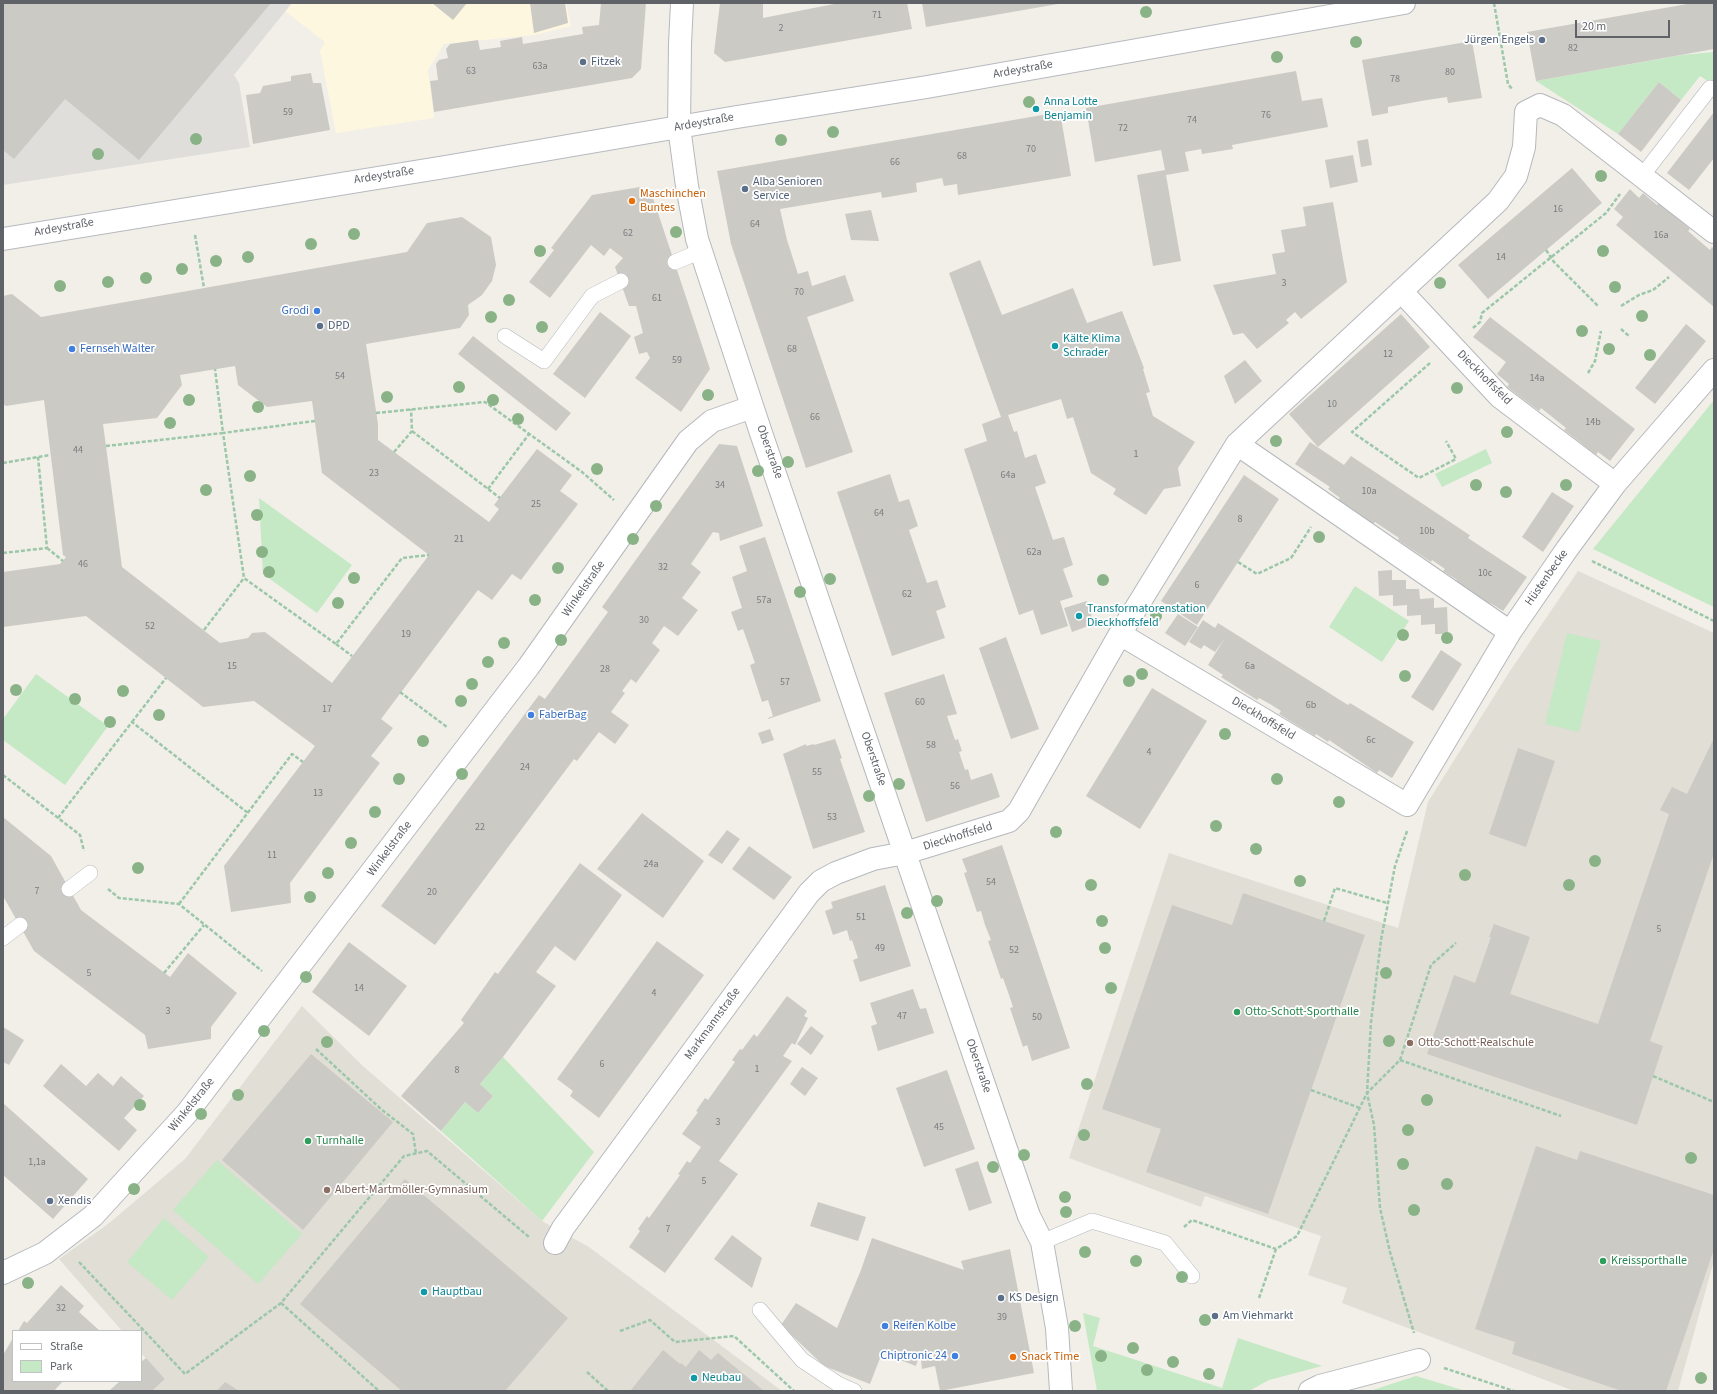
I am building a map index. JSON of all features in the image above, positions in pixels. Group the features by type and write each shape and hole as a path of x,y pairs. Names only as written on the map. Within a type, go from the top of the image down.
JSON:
{"street":[{"name":"Oberstraße","path":"682,3 679,127 687,186 701,251 752,407 1029,1216 1042,1242 1057,1328 1061,1391"},
{"name":"Ardeystraße","path":"3,239 191,207 445,167 679,127 927,88 1390,4"},
{"path":"1526,112 1540,105 1563,115 1714,232"},
{"name":"Dieckhoffsfeld","path":"905,853 1009,821 1019,811 1120,634 1237,444 1498,201 1516,176 1524,147 1526,112"},
{"name":"Dieckhoffsfeld","path":"1401,291 1500,397 1615,484"},
{"name":"Hüstenbecke","path":"1407,805 1510,632 1567,549 1615,484 1714,370"},
{"name":"Winkelstraße","path":"3,1273 45,1253 93,1216 187,1113 529,666 688,441 699,430 712,421 752,407"},
{"path":"1237,444 1510,632"},
{"name":"Dieckhoffsfeld","path":"1120,634 1407,805"},
{"name":"Markmannstraße","path":"555,1243 563,1228 810,893 822,881 836,873 873,859 905,853"},
{"path":"1310,1391 1320,1386 1419,1360"}],"lane":[{"path":"1642,176 1710,88"},
{"path":"675,262 701,251"},
{"path":"505,336 544,361 592,296 621,281"},
{"path":"69,889 90,873"},
{"path":"3,938 20,925"},
{"path":"1042,1242 1092,1221 1165,1244 1192,1276"},
{"path":"760,1310 802,1360 838,1384 854,1391"}],"path":[{"path":"1494,3 1508,84 1526,112"},
{"path":"191,207 204,288"},
{"path":"1546,250 1554,262 1598,306"},
{"path":"1621,306 1639,295 1653,290 1669,277"},
{"path":"1621,329 1629,336"},
{"path":"1588,373 1595,361 1601,331"},
{"path":"204,630 244,578 215,369"},
{"path":"376,413 484,402 582,472 634,517"},
{"path":"394,452 412,431 411,409"},
{"path":"106,446 315,421"},
{"path":"412,431 500,498"},
{"path":"488,489 529,434"},
{"path":"3,463 50,455"},
{"path":"38,457 47,548 63,561"},
{"path":"1238,562 1257,574 1291,558 1326,505"},
{"path":"3,553 47,548"},
{"path":"1567,549 1714,621"},
{"path":"336,644 402,558 429,555"},
{"path":"244,578 352,656"},
{"path":"58,818 166,678"},
{"path":"400,692 470,745"},
{"path":"132,722 248,813"},
{"path":"179,904 292,754 304,762"},
{"path":"3,776 80,835 90,873 119,898 179,904 283,988"},
{"path":"1407,805 1408,828 1395,866 1387,903 1375,978 1370,1022 1367,1092 1374,1125 1380,1208 1390,1252 1414,1328 1419,1360 1514,1391"},
{"path":"1324,921 1335,888 1387,903"},
{"path":"164,973 204,925"},
{"path":"1260,1298 1276,1249 1297,1236 1367,1092 1400,1060 1431,965 1456,943"},
{"path":"316,1049 382,1110 413,1134 416,1154"},
{"path":"1400,1060 1561,1116"},
{"path":"1653,1076 1714,1102"},
{"path":"1311,1090 1360,1108"},
{"path":"60,1242 185,1374 281,1303 404,1156 427,1151 534,1240"},
{"path":"1165,1244 1192,1220 1276,1249"},
{"path":"281,1303 379,1391"},
{"path":"620,1331 650,1320 675,1342 734,1336 794,1391"},
{"path":"587,1372 608,1391"}],"shaded area":[{"path":"3,3 292,3 234,75 239,83 250,147 3,185"},
{"path":"292,3 566,3 571,26 534,35 444,44 428,70 434,118 336,133 320,51 325,42 285,11"},
{"name":"Otto-Schott-Realschule","path":"1578,571 1714,633 1714,1260 1678,1391 1574,1391 1342,1303 1347,1288 1308,1275 1321,1236 1205,1196 1201,1207 1069,1158 1169,853 1398,928 1428,802 1508,674"},
{"name":"Albert-Martmöller-Gymnasium","path":"302,1006 364,1067 542,1221 589,1247 782,1391 152,1391 165,1379 142,1354 142,1330 121,1330 59,1259 108,1224 185,1159"}],"green space":[{"path":"1714,52 1714,85 1700,76 1681,100 1659,82 1618,134 1536,81 1682,55"},
{"path":"1714,400 1714,607 1593,549"},
{"path":"1486,449 1492,463 1442,487 1435,474"},
{"path":"259,498 352,565 317,613 263,574"},
{"path":"1355,586 1409,621 1382,662 1329,627"},
{"path":"1567,633 1601,641 1579,732 1545,724"},
{"path":"36,674 108,726 65,785 3,740 3,719"},
{"path":"503,1057 594,1152 542,1221 441,1131 465,1102 478,1113 493,1096 480,1084"},
{"path":"217,1160 302,1234 258,1284 173,1210"},
{"path":"164,1218 209,1257 172,1300 127,1262"},
{"path":"1083,1313 1100,1318 1093,1346 1222,1388 1238,1338 1322,1366 1269,1380 1249,1391 1097,1391"},
{"path":"1416,1376 1466,1391 1370,1391"}],"building":[{"path":"3,3 271,3 139,160 65,99 14,159 3,150"},
{"path":"432,3 467,3 453,20"},
{"path":"530,3 565,3 568,23 534,33"},
{"path":"601,3 646,3 641,69 632,78 434,112 430,81 438,80 436,64 439,60 448,58 446,49 450,44 478,40 480,50 501,47 500,41 522,37 523,44 583,34 582,27 599,25"},
{"path":"720,3 763,3 763,18 839,3 907,3 912,29 725,62 714,53"},
{"path":"922,3 1058,3 1058,4 926,27"},
{"path":"1693,3 1714,3 1714,49 1536,81 1527,32"},
{"path":"1472,41 1482,98 1448,103 1447,97 1427,100 1388,107 1388,113 1372,116 1362,60"},
{"path":"1296,71 1302,101 1322,98 1328,127 1232,145 1233,149 1202,154 1201,149 1185,152 1189,171 1166,175 1181,261 1153,266 1137,175 1165,170 1161,150 1095,162 1086,108"},
{"path":"311,73 313,83 321,83 330,130 253,144 246,95 260,93 263,86 291,81 291,76"},
{"path":"1659,82 1681,100 1641,152 1618,134"},
{"path":"1060,112 1071,176 958,195 957,184 944,186 942,178 916,183 917,192 882,198 881,192 780,209 787,240 798,274 808,271 812,286 845,275 854,301 807,317 853,452 806,468 731,244 717,171"},
{"path":"1714,112 1714,158 1689,190 1667,173"},
{"path":"1368,139 1372,165 1361,167 1357,141"},
{"path":"1353,155 1358,182 1330,188 1325,160"},
{"path":"1572,168 1602,203 1488,299 1458,265"},
{"path":"640,187 651,192 710,369 681,412 635,378 650,358 647,352 639,354 634,337 643,333 636,306 629,306 615,267 623,258 610,248 604,256 591,245 550,298 529,282 554,250 551,248 592,195"},
{"path":"1630,189 1639,198 1643,193 1657,205 1659,202 1690,229 1688,231 1710,250 1712,247 1714,249 1714,307 1616,225 1623,217 1614,209"},
{"path":"1333,202 1347,282 1301,319 1295,312 1286,320 1289,323 1257,349 1243,333 1233,335 1213,285 1276,274 1272,254 1285,252 1281,230 1306,226 1303,207"},
{"path":"871,210 879,241 851,240 845,214"},
{"path":"462,217 491,237 496,265 492,281 482,295 468,305 469,315 460,328 366,344 378,424 378,440 489,522 499,509 494,505 537,449 572,475 560,491 578,504 521,580 512,574 492,600 478,590 381,719 393,728 371,756 380,763 290,883 291,903 231,912 224,866 315,746 254,701 203,707 86,616 3,627 3,572 60,564 66,557 63,555 44,400 6,406 3,404 3,296 12,294 41,317 407,252 427,223","holes":["235,366 238,385 267,407 312,401 322,473 429,555 332,683 265,632 252,633 248,638 220,643 122,567 103,424 157,418 182,385 180,375"]},
{"path":"980,260 1002,315 1073,288 1087,323 1122,311 1144,368 1143,369 1150,392 1146,393 1153,416 1195,442 1178,468 1181,486 1164,489 1146,515 1113,494 1116,489 1091,473 1073,417 1067,419 1061,399 1008,415 1014,432 1017,431 1025,458 1036,454 1046,483 1035,487 1053,540 1064,537 1073,565 1063,569 1073,597 1060,601 1068,626 1041,635 1033,610 1019,615 964,449 987,441 982,424 1001,417 949,273"},
{"path":"600,312 631,336 585,398 553,374"},
{"path":"1401,314 1430,347 1318,447 1289,414"},
{"path":"1490,317 1635,429 1610,461 1598,452 1596,455 1564,430 1566,428 1541,408 1539,411 1507,387 1509,384 1497,374 1506,362 1473,337"},
{"path":"1686,324 1706,341 1655,404 1635,388"},
{"path":"473,336 571,413 556,431 458,354"},
{"path":"1245,360 1262,381 1235,404 1224,376"},
{"path":"1310,442 1344,465 1351,456 1470,535 1468,538 1527,577 1503,611 1490,603 1489,605 1455,583 1457,580 1443,571 1445,569 1432,560 1431,562 1398,540 1399,538 1375,522 1373,524 1338,500 1340,498 1328,489 1330,487 1295,464"},
{"path":"719,444 737,446 763,526 720,541 719,533 713,532 691,564 701,572 682,598 698,610 678,636 664,626 652,643 660,650 636,683 631,679 622,691 625,693 611,712 629,725 615,744 599,732 577,761 574,759 435,945 381,906 539,695 545,699 608,612 602,607"},
{"path":"890,474 899,502 909,499 918,526 909,530 927,583 937,580 946,607 936,611 945,638 892,656 837,492"},
{"path":"1244,475 1279,499 1197,625 1161,601"},
{"path":"1552,492 1574,506 1543,552 1522,537"},
{"path":"765,537 821,701 768,719 773,716 768,700 762,702 750,665 755,663 743,629 738,631 731,612 742,608 732,577 747,571 739,546"},
{"path":"1392,570 1392,580 1406,580 1406,589 1419,589 1420,599 1434,598 1434,608 1447,607 1448,634 1435,634 1435,624 1421,625 1421,615 1407,616 1407,605 1393,606 1393,595 1379,596 1378,571"},
{"name":"Transformatorenstation Dieckhoffsfeld","path":"1087,601 1094,624 1072,632 1064,608"},
{"path":"1178,614 1198,627 1185,646 1165,633"},
{"path":"1203,620 1215,628 1218,623 1348,705 1350,703 1414,742 1392,778 1379,770 1377,773 1329,740 1328,742 1316,734 1315,736 1279,714 1281,711 1270,704 1259,698 1257,700 1221,677 1223,675 1208,665 1225,638 1215,652 1204,645 1201,649 1189,642"},
{"path":"1006,637 1039,729 1011,739 979,648"},
{"path":"1441,650 1462,664 1433,711 1411,697"},
{"path":"944,674 957,714 947,716 955,740 958,739 962,751 959,752 965,770 968,769 971,780 992,773 1000,797 926,822 884,693"},
{"path":"1152,688 1207,721 1140,829 1086,796"},
{"path":"770,729 774,740 762,744 758,733"},
{"path":"1714,738 1714,853 1650,1041 1663,1046 1637,1125 1427,1054 1454,975 1475,983 1494,924 1530,937 1510,994 1598,1024 1669,814 1660,810 1672,787 1687,794"},
{"path":"835,739 842,758 840,759 865,832 813,849 783,754 806,744 806,746 814,745"},
{"path":"1518,748 1555,761 1526,847 1489,834"},
{"path":"642,813 704,861 663,918 597,869"},
{"path":"3,817 51,856 81,910 170,977 188,953 237,993 211,1027 211,1039 148,1049 145,1035 34,951 3,896"},
{"path":"727,830 740,839 722,864 708,855"},
{"path":"1002,845 1070,1048 1032,1061 1027,1045 1023,1047 1010,1008 1013,1007 1003,978 1001,979 988,941 991,940 981,911 977,912 964,873 967,872 962,859"},
{"path":"749,846 792,877 774,900 732,869"},
{"path":"580,863 622,895 575,961 555,946 536,972 556,986 503,1057 480,1084 493,1096 478,1113 465,1102 441,1131 401,1096 464,1023 461,1020 495,972 498,974"},
{"path":"885,885 911,966 860,982 853,960 858,958 852,940 850,941 847,930 833,935 825,911 833,908 831,902"},
{"name":"Otto-Schott-Sporthalle","path":"1243,893 1365,935 1268,1214 1146,1172 1161,1129 1102,1109 1172,905 1232,925"},
{"path":"657,941 704,975 599,1118 570,1096 573,1091 557,1079"},
{"path":"349,942 407,986 369,1036 312,992"},
{"path":"913,989 920,1009 926,1008 934,1033 878,1051 871,1026 877,1024 870,1003"},
{"path":"787,996 807,1011 804,1016 808,1018 795,1045 792,1043 783,1056 792,1061 719,1161 738,1174 665,1273 629,1247 640,1231 638,1229 647,1216 649,1218 680,1175 678,1174 687,1161 690,1163 701,1147 682,1134 698,1112 696,1111 705,1098 708,1100 735,1062 732,1060 740,1049 742,1050 754,1034 757,1037"},
{"path":"811,1026 824,1036 811,1055 797,1044"},
{"path":"3,1027 24,1040 9,1065 3,1062"},
{"name":"Turnhalle","path":"311,1054 393,1122 303,1230 222,1160"},
{"path":"61,1064 86,1086 98,1073 113,1086 121,1076 144,1096 124,1118 137,1130 119,1151 43,1086"},
{"path":"802,1067 818,1078 805,1096 790,1084"},
{"path":"947,1070 975,1149 924,1167 896,1088"},
{"path":"3,1103 88,1179 53,1219 3,1175"},
{"name":"Kreissporthalle","path":"1536,1146 1577,1160 1580,1151 1714,1195 1714,1249 1666,1391 1622,1391 1512,1354 1515,1342 1475,1329"},
{"path":"978,1161 992,1203 969,1211 955,1169"},
{"name":"Hauptbau","path":"405,1179 568,1318 505,1391 402,1391 300,1304"},
{"path":"818,1202 866,1217 858,1241 810,1226"},
{"path":"732,1235 762,1258 752,1288 714,1259"},
{"path":"872,1238 964,1270 961,1261 1010,1249 1034,1373 940,1391 935,1366 922,1369 921,1360 918,1359 916,1366 882,1353 870,1384 824,1366 781,1325 796,1303 837,1328 861,1270"},
{"path":"61,1285 84,1306 79,1312 99,1330 19,1330 24,1321 27,1323"},
{"path":"12,1340 12,1382 62,1382 54,1391 3,1391 3,1355"},
{"name":"Neubau","path":"663,1350 686,1367 699,1350 711,1360 718,1353 764,1391 632,1391 631,1390"},
{"path":"146,1358 165,1379 152,1391 109,1391 119,1382 142,1382 142,1361"},
{"path":"225,1382 239,1391 217,1391"}],"place":[{"name":"Jürgen Engels","path":"1542,40"},
{"name":"Fitzek","path":"583,62"},
{"name":"Anna Lotte Benjamin","path":"1036,109"},
{"name":"Alba Senioren Service","path":"745,189"},
{"name":"Maschinchen Buntes","path":"632,201"},
{"name":"Grodi","path":"317,311"},
{"name":"DPD","path":"320,326"},
{"name":"Kälte Klima Schrader","path":"1055,346"},
{"name":"Fernseh Walter","path":"72,349"},
{"name":"Transformatorenstation Dieckhoffsfeld","path":"1079,616"},
{"name":"FaberBag","path":"531,715"},
{"name":"Otto-Schott-Sporthalle","path":"1237,1012"},
{"name":"Otto-Schott-Realschule","path":"1410,1043"},
{"name":"Turnhalle","path":"308,1141"},
{"name":"Albert-Martmöller-Gymnasium","path":"327,1190"},
{"name":"Xendis","path":"50,1201"},
{"name":"Kreissporthalle","path":"1603,1261"},
{"name":"Hauptbau","path":"424,1292"},
{"name":"KS Design","path":"1001,1298"},
{"name":"Am Viehmarkt","path":"1215,1316"},
{"name":"Reifen Kolbe","path":"885,1326"},
{"name":"Chiptronic 24","path":"955,1356"},
{"name":"Snack Time","path":"1013,1357"},
{"name":"Neubau","path":"694,1378"}]}
